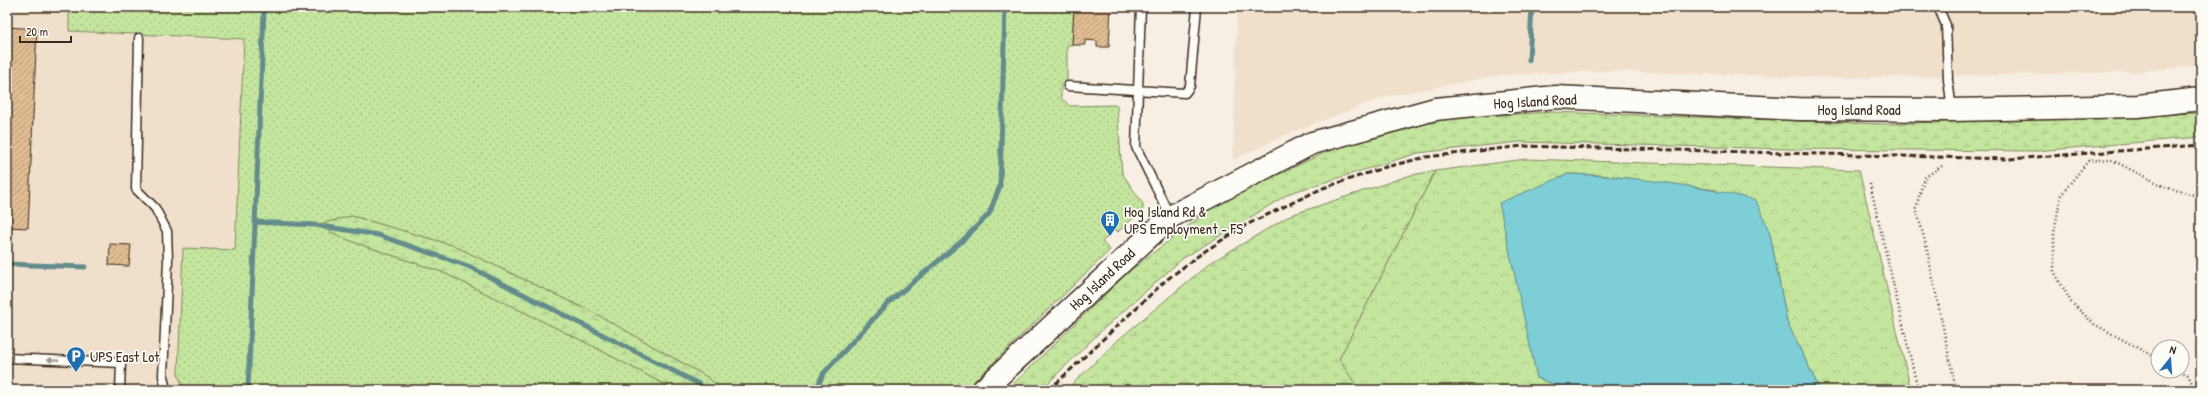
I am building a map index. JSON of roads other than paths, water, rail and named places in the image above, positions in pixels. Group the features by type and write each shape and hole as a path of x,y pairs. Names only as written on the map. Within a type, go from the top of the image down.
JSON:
{"street":[{"name":"Hog Island Road","path":"983,390 1170,217 1312,143 1435,109 1556,97 1798,109 1952,110 2138,106 2201,99"}],"lane":[{"path":"1141,7 1136,147 1170,217"},
{"path":"1068,86 1185,93 1190,86 1197,7"},
{"path":"1938,7 1946,25 1948,80 1952,110"},
{"path":"139,38 136,189 155,208 167,231 168,260 163,376 166,390"},
{"path":"7,358 121,363 120,390"}],"water":[{"path":"1568,174 1663,182 1756,200 1770,234 1787,322 1820,390 1569,390 1537,378 1499,203"}],"waterway":[{"path":"219,7 264,10 271,7"},
{"path":"816,390 823,374 888,303 961,242 989,214 1000,186 1005,7"},
{"path":"1529,60 1532,7"},
{"path":"248,390 264,10"},
{"path":"255,222 315,225 378,235 468,266 699,384 705,390"},
{"path":"7,264 85,267"}],"railway":[{"path":"1049,390 1165,281 1202,253 1246,225 1323,188 1386,167 1426,157 1523,146 2009,159 2201,145"}],"place":[{"name":"Hog Island Rd & UPS Employment - FS","path":"1110,237"},
{"name":"UPS East Lot","path":"76,373"}]}
